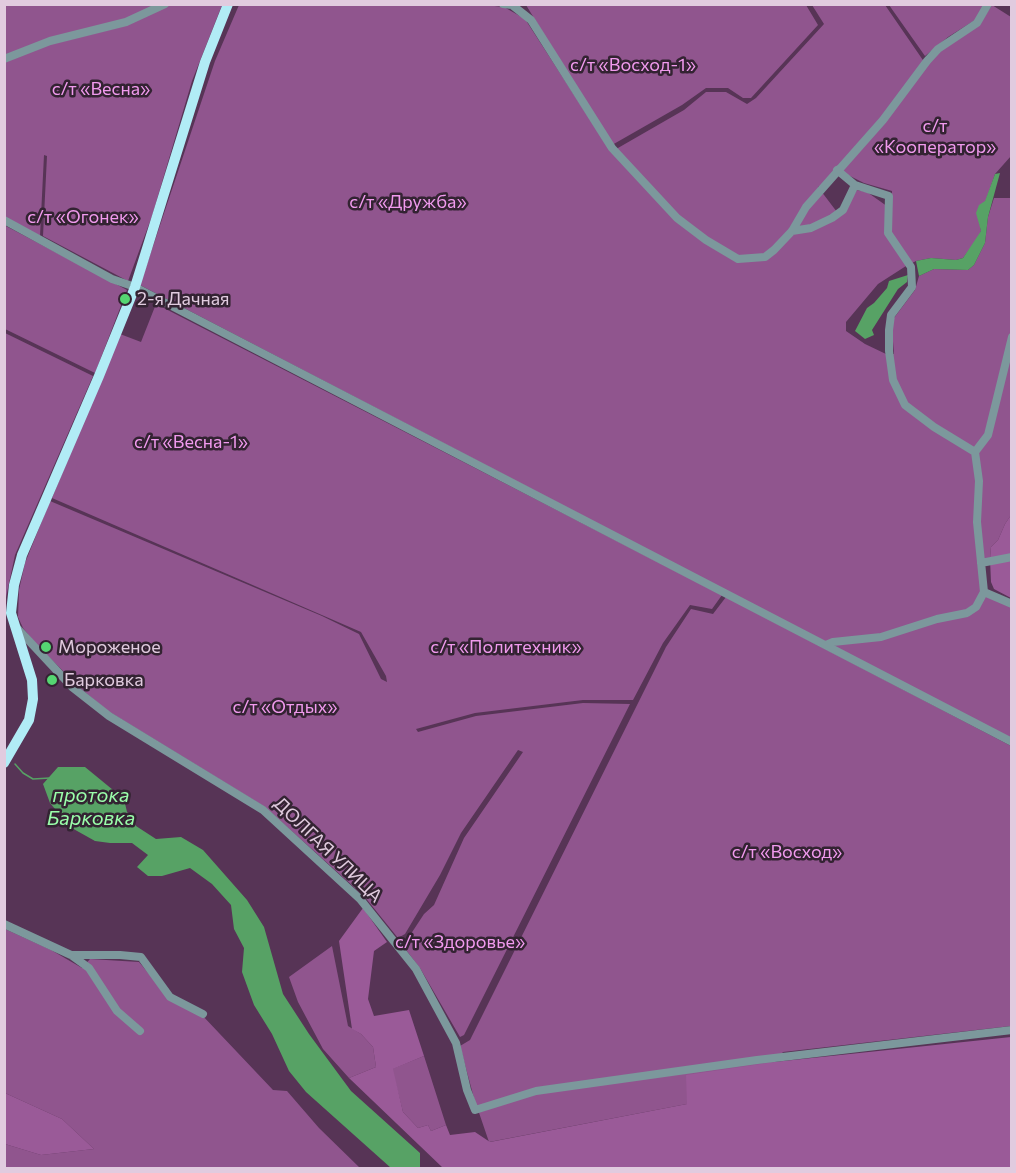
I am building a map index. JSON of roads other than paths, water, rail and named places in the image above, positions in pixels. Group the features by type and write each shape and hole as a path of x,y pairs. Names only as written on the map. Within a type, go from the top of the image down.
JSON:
{"main road":[{"path":"4,764 29,720 33,699 32,680 8,611 22,555 135,287 205,62 228,4"}],"street":[{"path":"4,59 50,41 126,22 165,4"},
{"path":"503,4 512,5 531,20 612,148 677,218 706,240 738,259 765,257 792,231 806,207 883,120 932,55 958,34 977,23 988,4"},
{"path":"837,170 855,185 889,196 888,233 911,267 912,287 891,315 889,330 893,380 905,405 934,427 975,452"},
{"path":"792,231 811,228 843,210 855,185"},
{"path":"4,220 112,279 135,287 1011,742"},
{"path":"826,645 833,642 881,637 937,619 967,613 976,607 984,592 977,522 979,481 975,452 988,435 1011,337"},
{"path":"981,563 1011,557"},
{"path":"984,592 1011,604"},
{"name":"ДОЛГАЯ УЛИЦА","path":"14,625 72,687 99,709 263,810 360,899 416,969 456,1043 467,1090 475,1110 536,1091 758,1060 1011,1030"},
{"path":"4,924 71,955 89,968 117,1011 140,1032"},
{"path":"71,955 141,957 170,997 203,1014"}],"water":[{"path":"1000,173 988,217 985,243 974,265 968,270 934,269 919,276 916,261 931,258 956,260 963,258 981,231 976,213 979,205 985,201 995,174"},
{"path":"908,275 907,282 898,289 872,330 874,335 865,339 855,331 867,308 887,288 889,281"},
{"name":"протока Барковка","path":"58,767 85,767 124,799 127,812 136,826 156,839 181,837 203,850 247,900 264,927 283,994 309,1034 351,1091 420,1153 420,1168 391,1168 306,1092 289,1071 272,1034 254,1005 242,972 244,948 234,929 231,905 212,884 190,868 162,876 148,876 137,867 148,855 132,843 95,841 70,827 50,803 43,784"}],"waterway":[{"path":"15,764 33,779 50,778"}],"place":[{"name":"2-я Дачная","path":"125,299"},
{"name":"Мороженое","path":"46,647"},
{"name":"Барковка","path":"52,680"}],"park label":[{"name":"с/т «Восход-1»","path":"633,65"},
{"name":"с/т «Весна»","path":"101,89"},
{"name":"с/т «Кооператор»","path":"935,136"},
{"name":"с/т «Дружба»","path":"408,202"},
{"name":"с/т «Огонек»","path":"83,217"},
{"name":"с/т «Весна-1»","path":"191,442"},
{"name":"с/т «Политехник»","path":"506,647"},
{"name":"с/т «Отдых»","path":"285,707"},
{"name":"с/т «Восход»","path":"787,852"},
{"name":"с/т «Здоровье»","path":"460,942"}]}
